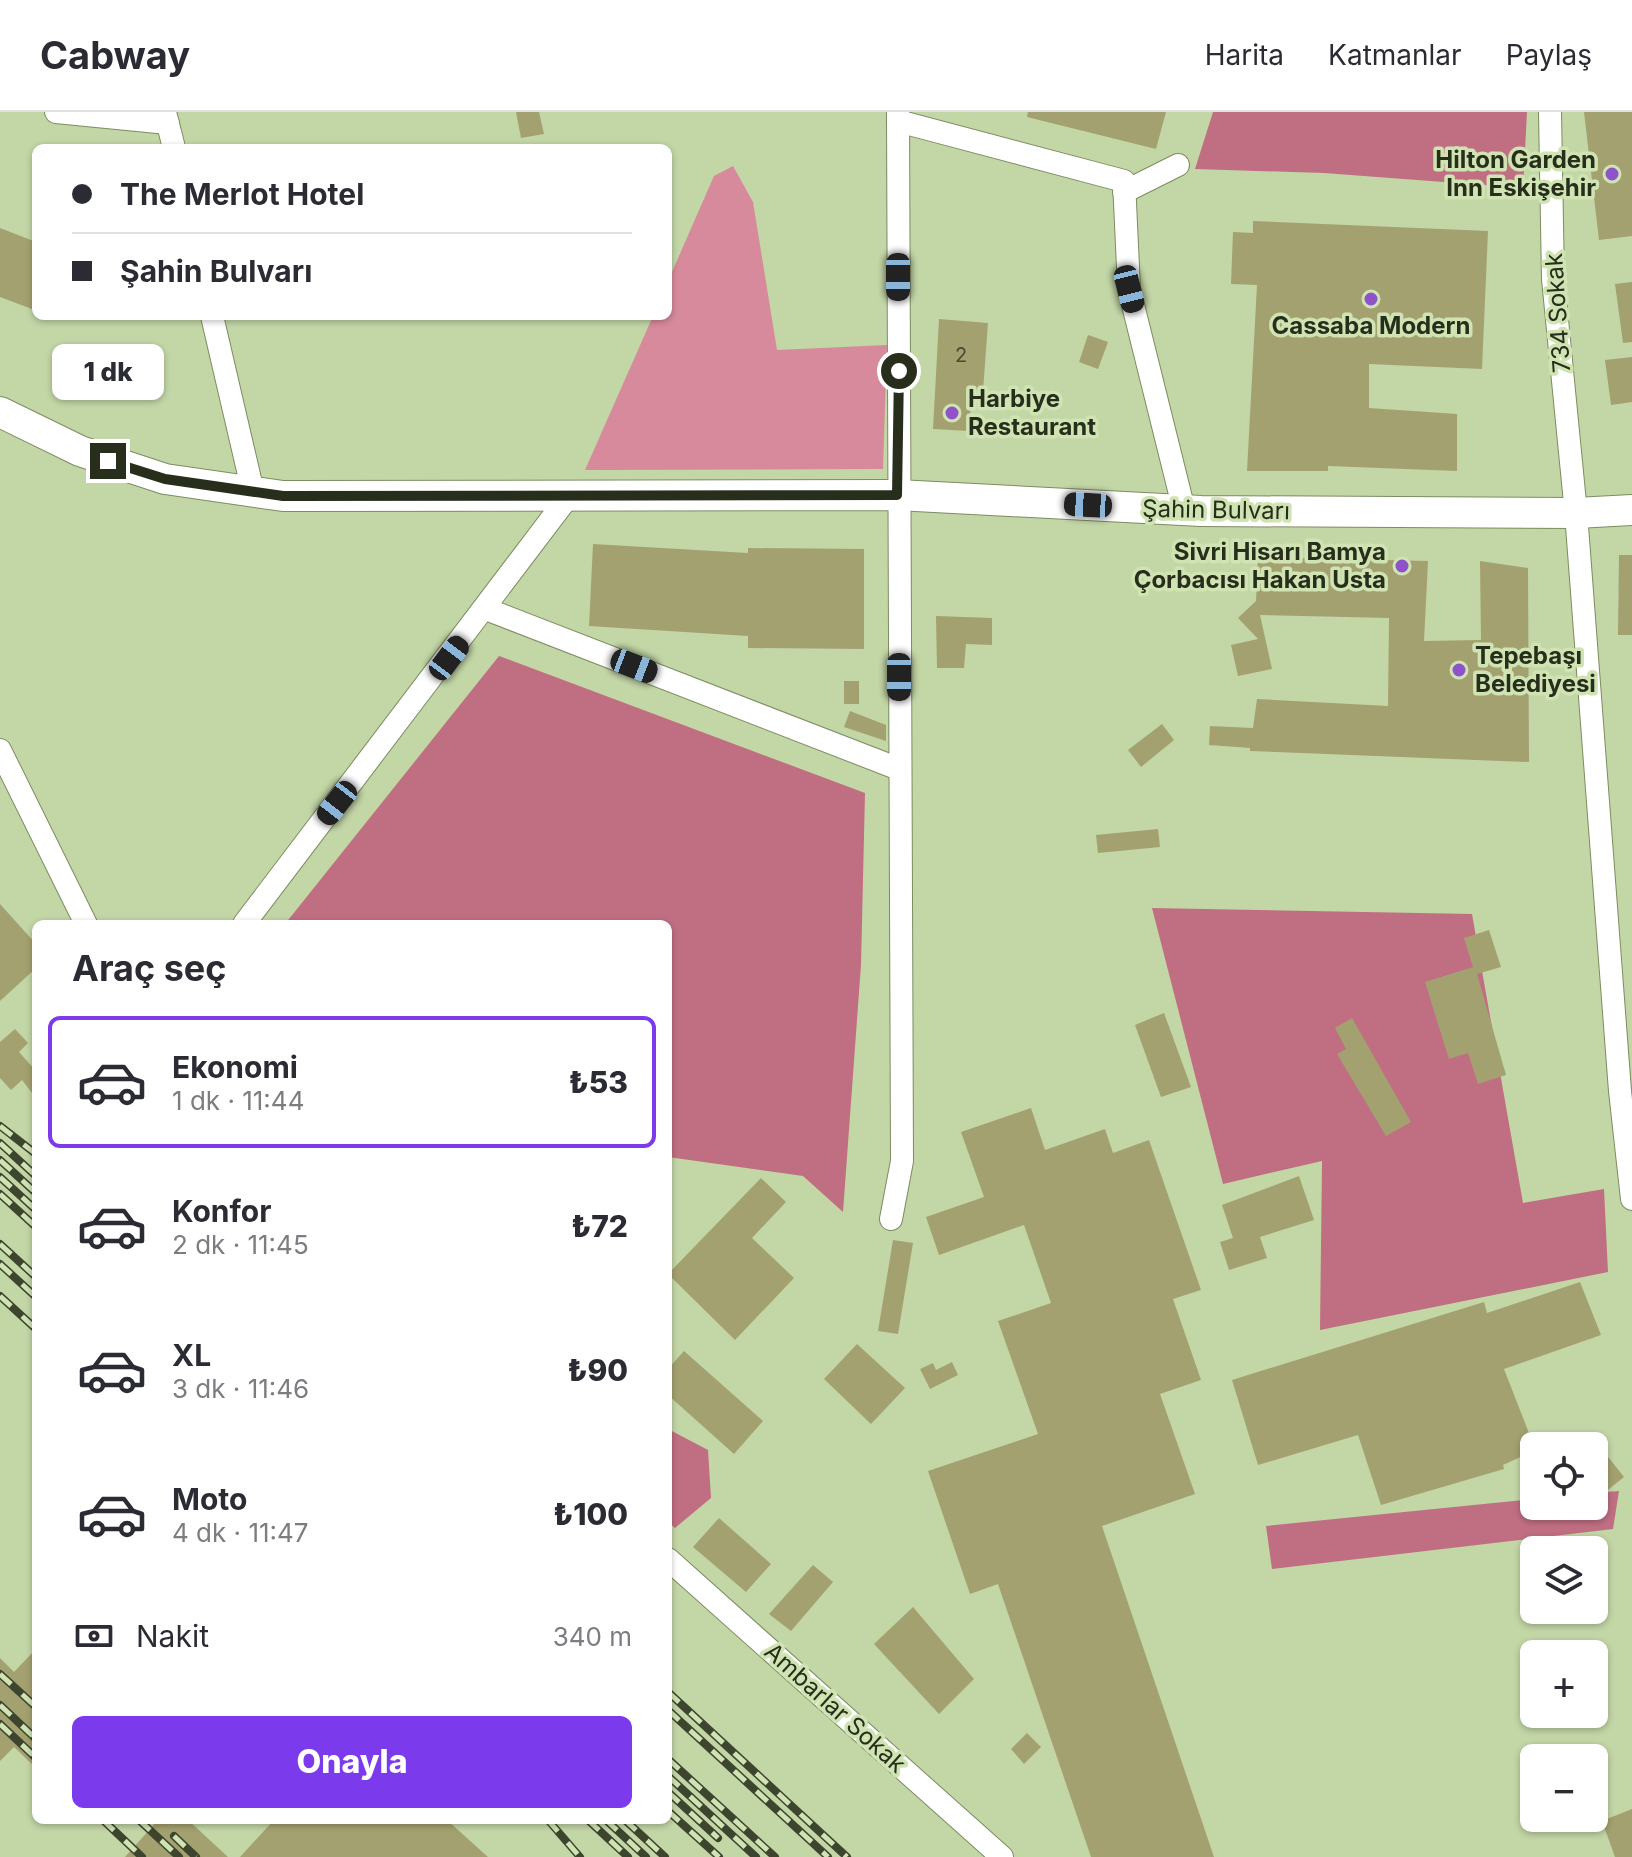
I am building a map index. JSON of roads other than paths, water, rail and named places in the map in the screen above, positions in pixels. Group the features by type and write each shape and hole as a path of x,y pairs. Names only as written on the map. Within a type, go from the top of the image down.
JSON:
{"street":[{"path":"56,112 167,118 173,144"},
{"name":"734 Sokak","path":"1550,112 1553,279 1576,513 1594,786 1632,1199"},
{"path":"891,1219 902,1161 897,495 898,117 1124,181 1129,289 1184,510"},
{"path":"1124,192 1178,165"},
{"path":"213,320 253,492"},
{"name":"Şahin Bulvarı","path":"0,412 80,451 165,479 283,496 897,495 1184,510 1576,513 1632,510"},
{"path":"247,920 568,497"},
{"path":"486,609 899,769"},
{"path":"0,750 84,920"},
{"name":"Ambarlar Sokak","path":"672,1563 1002,1857"}],"railway":[{"path":"0,1126 32,1151"},
{"path":"0,1143 32,1172"},
{"path":"0,1160 32,1189"},
{"path":"0,1177 32,1206"},
{"path":"0,1194 32,1223"},
{"path":"0,1244 32,1273"},
{"path":"0,1264 32,1293"},
{"path":"0,1296 32,1325"},
{"path":"0,1674 32,1703"},
{"path":"672,1696 847,1857"},
{"path":"0,1705 32,1735"},
{"path":"672,1714 828,1857"},
{"path":"0,1724 32,1754"},
{"path":"672,1763 775,1857"},
{"path":"672,1780 756,1857"},
{"path":"672,1796 718,1838"},
{"path":"672,1815 719,1857"},
{"path":"107,1824 142,1857"},
{"path":"143,1824 179,1857"},
{"path":"551,1824 580,1857"},
{"path":"592,1824 628,1857"},
{"path":"610,1824 646,1857"},
{"path":"629,1824 665,1857"},
{"path":"174,1836 196,1857"}],"place":[{"name":"Hilton Garden Inn Eskişehir","path":"1612,174"},
{"name":"Cassaba Modern","path":"1371,299"},
{"name":"Harbiye Restaurant","path":"952,413"},
{"name":"Sivri Hisarı Bamya Çorbacısı Hakan Usta","path":"1402,566"},
{"name":"Tepebaşı Belediyesi","path":"1459,670"}]}
